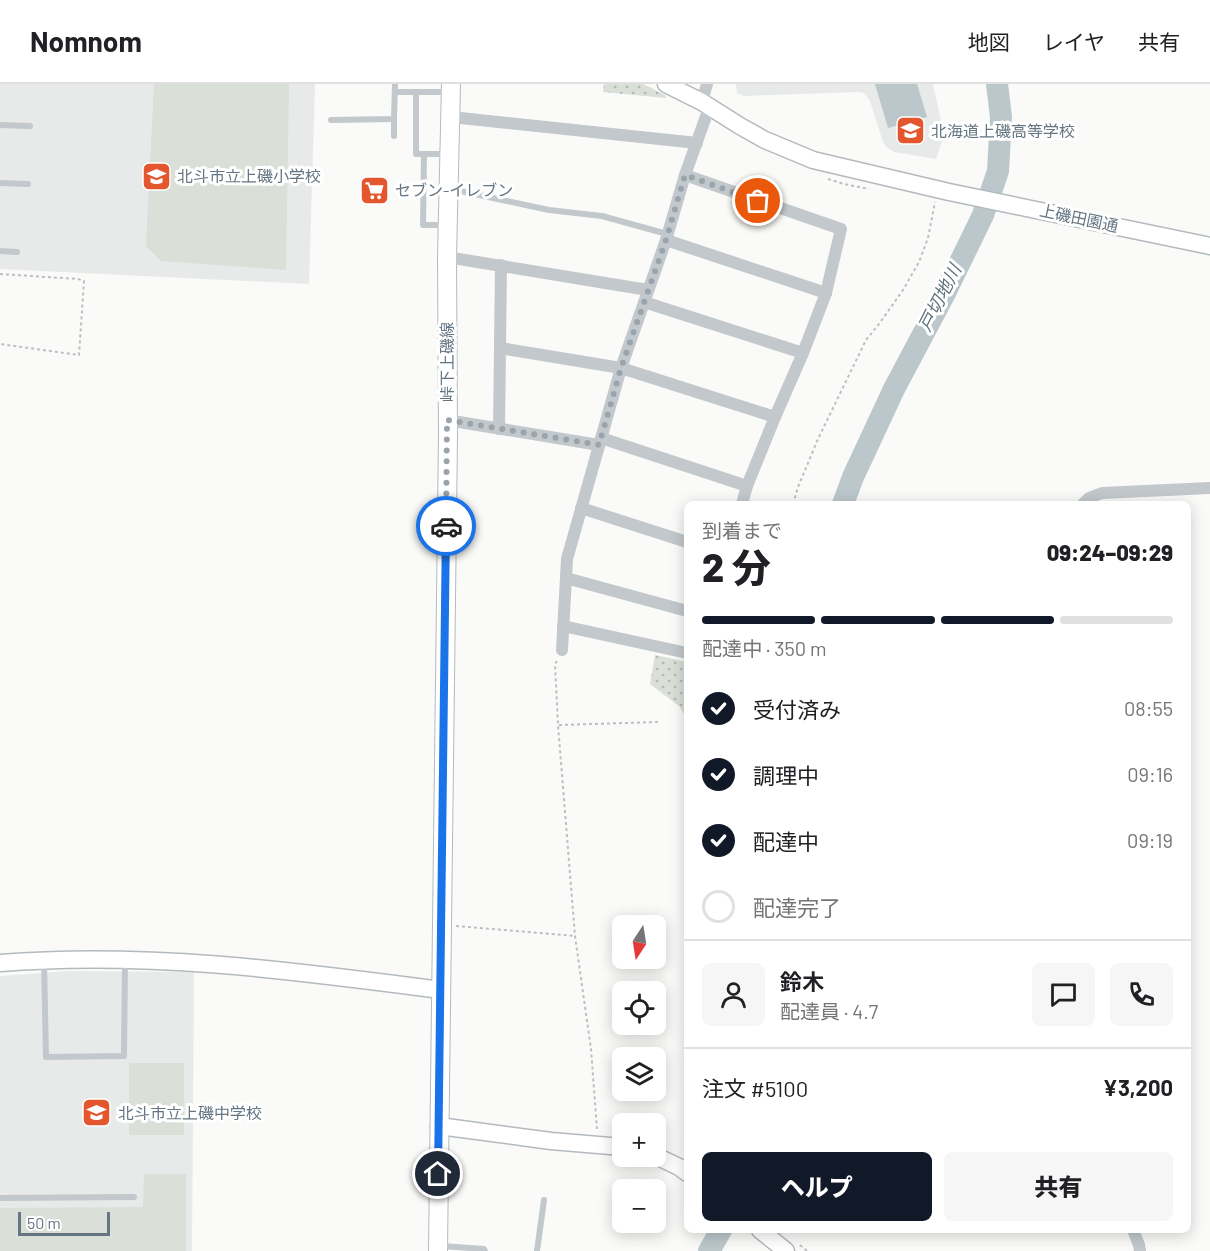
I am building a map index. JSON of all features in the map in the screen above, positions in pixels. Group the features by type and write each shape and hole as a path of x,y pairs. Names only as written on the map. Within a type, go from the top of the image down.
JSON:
{"main road":[{"name":"峠下上磯線","path":"438,1249 447,257 451,88"}],"street":[{"name":"上磯田園通","path":"666,84 765,140 813,160 942,197 1090,220 1210,246"},
{"path":"562,650 567,559 621,368 697,143 706,105 707,84"},
{"path":"451,117 697,143"},
{"path":"685,175 841,229 826,293 743,501"},
{"path":"667,237 826,293"},
{"path":"447,257 501,265 646,296 803,353"},
{"path":"500,429 501,265"},
{"path":"500,348 621,368 775,417"},
{"path":"447,420 600,442 747,486"},
{"path":"1086,501 1102,493 1210,488"},
{"path":"581,508 684,541"},
{"path":"566,578 684,610"},
{"path":"563,626 684,652"},
{"path":"0,963 44,959 189,962 316,974 441,990"},
{"path":"439,1126 550,1141 612,1146"},
{"path":"666,1161 684,1171"},
{"path":"764,1233 786,1251"},
{"path":"1134,1233 1140,1251"}],"lane":[{"path":"394,136 395,84"},
{"path":"395,92 416,93 451,88"},
{"path":"416,93 416,154 450,154"},
{"path":"331,120 394,119"},
{"path":"0,125 30,126"},
{"path":"424,154 423,225 448,225"},
{"path":"0,183 28,184"},
{"path":"449,188 549,210 602,216 667,237"},
{"path":"0,251 17,252"},
{"path":"44,959 46,1057 124,1056 125,960"},
{"path":"0,1198 134,1197"},
{"path":"537,1251 544,1200"},
{"path":"438,1249 484,1249 485,1251"}],"path":[{"path":"794,501 818,439 866,340 903,290 919,262 942,197"},
{"path":"0,274 84,281 79,355 0,344"},
{"path":"562,650 555,664 558,725 575,936 591,1049 598,1145"},
{"path":"558,725 658,722"},
{"path":"441,924 575,936"}],"shaded area":[{"name":"北斗市立上磯小学校","path":"0,84 315,84 309,284 0,269"},
{"path":"154,84 289,84 286,270 161,261 146,246"},
{"path":"604,84 643,84 665,95 666,98 603,92"},
{"name":"北海道上磯高等学校","path":"736,84 933,84 941,121 942,141 936,159 894,152 883,142 870,101 864,93 744,96 737,93"},
{"path":"875,84 917,84 927,117 888,128"},
{"path":"655,655 684,661 684,714 679,706 650,684"},
{"name":"北斗市立上磯中学校","path":"68,971 194,972 192,1251 0,1251 0,976"},
{"path":"129,1063 184,1063 184,1135 129,1135"},
{"path":"144,1174 186,1174 186,1251 0,1251 0,1208 143,1207"}],"waterway":[{"name":"戸切地川","path":"844,501 894,389 983,215 998,171 1001,117 997,84"},
{"name":"戸切地川","path":"709,1251 719,1233"}],"way so far":[{"path":"446,526 447,420 599,445 621,368 666,240 685,175 758,201"}],"place":[{"name":"北海道上磯高等学校","path":"910,131"},
{"name":"北斗市立上磯小学校","path":"156,176"},
{"name":"セブン-イレブン","path":"374,190"},
{"name":"北斗市立上磯中学校","path":"97,1113"}],"route":[{"path":"438,1174 446,526"}]}
